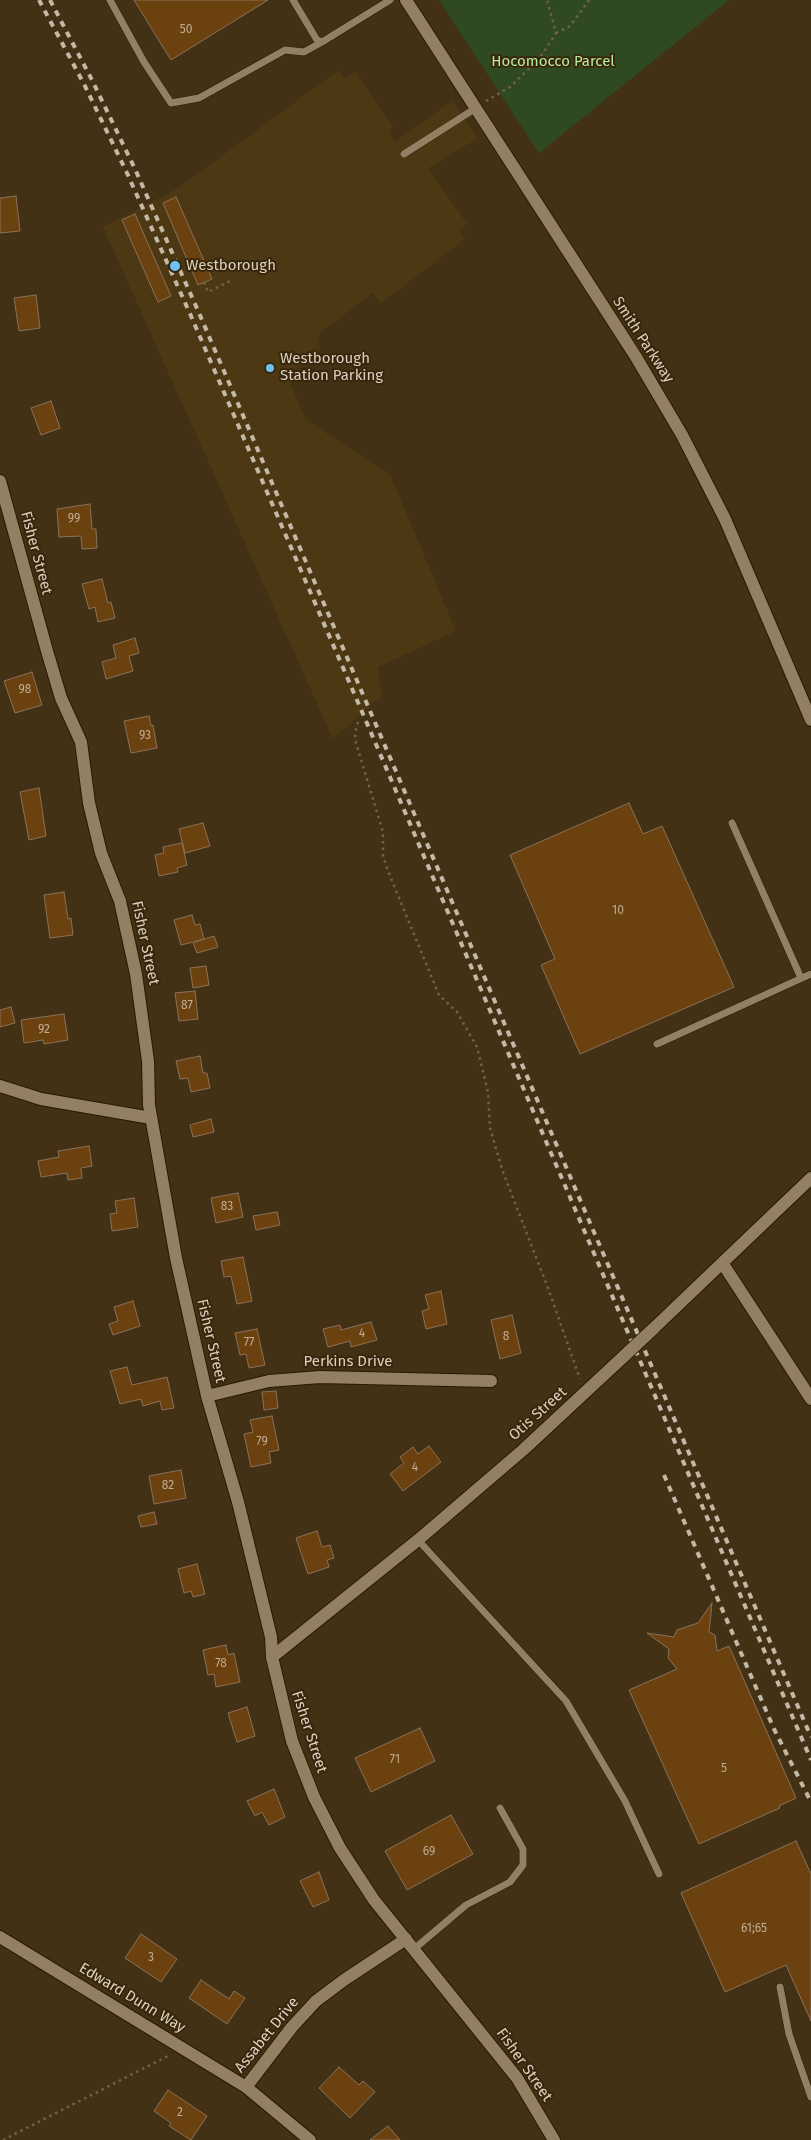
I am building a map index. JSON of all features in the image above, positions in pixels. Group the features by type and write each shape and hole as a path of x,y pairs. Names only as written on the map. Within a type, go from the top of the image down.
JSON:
{"street":[{"name":"Smith Parkway","path":"406,0 636,357 696,460 733,535 811,720"},
{"name":"Fisher Street","path":"0,481 61,698 80,742 89,803 101,853 120,901 136,974 148,1061 151,1118 176,1258 207,1396 238,1502 271,1637 272,1657 288,1728 322,1815 340,1848 374,1900 517,2078 554,2140"},
{"path":"0,1086 41,1099 151,1118"},
{"name":"Otis Street","path":"272,1657 418,1540 523,1450 723,1264 811,1178"},
{"path":"723,1264 811,1400"},
{"name":"Perkins Drive","path":"207,1396 269,1380 320,1377 491,1381"},
{"name":"Edward Dunn Way","path":"0,1937 246,2087"},
{"name":"Assabet Drive","path":"310,2140 246,2087 292,2027 316,2001 344,1980 410,1944"}],"lane":[{"path":"110,0 144,62 171,103 199,98 285,50 304,52 390,0"},
{"path":"293,0 317,40 322,42"},
{"path":"404,154 476,108"},
{"path":"732,823 801,978"},
{"path":"657,1044 811,974"},
{"path":"418,1540 566,1701 625,1802 658,1874"},
{"path":"410,1944 466,1906 510,1882 523,1865 523,1848 500,1808"},
{"path":"780,1987 788,2034 811,2097"}],"path":[{"path":"547,0 556,33"},
{"path":"476,108 510,86 529,69 556,33 570,26 589,0"},
{"path":"204,282 208,292 230,281"},
{"path":"358,722 355,734 356,742 384,832 383,856 388,871 439,995 457,1012 477,1047 488,1092 490,1128 503,1172 586,1392"},
{"path":"3,2140 168,2056"}],"shaded area":[{"name":"Westborough Station Parking","path":"339,70 345,79 355,72 393,126 389,133 395,142 452,101 478,138 428,168 467,224 459,230 465,239 381,303 372,293 318,335 319,350 287,376 306,420 390,475 456,631 378,667 382,698 375,701 333,739 103,227 177,189"}],"green space":[{"name":"Hocomocco Parcel","path":"439,0 729,0 539,153"}],"building":[{"path":"134,0 268,0 171,60"},
{"path":"16,196 20,231 0,233 0,198"},
{"path":"176,197 212,279 198,285 163,203"},
{"path":"135,214 171,296 158,302 122,220"},
{"path":"36,295 40,328 19,331 14,298"},
{"path":"51,401 60,428 41,435 31,408"},
{"path":"90,504 92,529 96,529 97,548 82,549 81,536 59,537 57,509"},
{"path":"102,579 108,603 111,602 115,618 98,622 95,607 89,609 82,584"},
{"path":"135,638 139,653 129,656 133,671 106,679 102,662 116,658 113,645"},
{"path":"32,672 42,705 15,713 4,681"},
{"path":"149,716 151,726 153,725 157,748 131,753 124,721"},
{"path":"39,788 46,836 29,840 20,792"},
{"path":"629,803 643,834 662,826 734,987 580,1054 541,965 555,959 510,855"},
{"path":"203,823 210,846 185,853 179,829"},
{"path":"182,843 187,865 177,868 178,872 159,876 155,855 164,853 163,847"},
{"path":"64,892 68,919 71,918 73,935 50,938 44,895"},
{"path":"192,915 195,925 200,924 204,939 214,936 218,947 197,953 193,942 181,945 174,920"},
{"path":"206,966 209,985 193,988 190,968"},
{"path":"195,991 198,1019 179,1021 175,993"},
{"path":"11,1007 15,1023 0,1027 0,1010"},
{"path":"64,1014 68,1040 44,1044 43,1040 24,1043 21,1020"},
{"path":"200,1056 203,1073 207,1073 210,1088 191,1092 188,1078 180,1079 176,1061"},
{"path":"211,1119 214,1132 193,1137 190,1125"},
{"path":"89,1146 92,1166 81,1168 82,1178 68,1180 67,1173 41,1177 38,1161 59,1157 58,1151"},
{"path":"238,1193 243,1217 216,1223 211,1198"},
{"path":"134,1198 138,1227 112,1231 110,1214 117,1213 115,1201"},
{"path":"277,1212 280,1225 256,1230 253,1216"},
{"path":"243,1257 252,1301 237,1304 231,1276 224,1277 221,1261"},
{"path":"441,1291 447,1324 426,1329 422,1311 429,1309 425,1295"},
{"path":"133,1301 140,1326 113,1335 109,1324 118,1321 114,1307"},
{"path":"512,1315 521,1353 500,1359 491,1320"},
{"path":"371,1322 377,1340 351,1347 350,1341 328,1347 323,1329 340,1325 341,1330"},
{"path":"257,1329 265,1365 249,1368 246,1354 240,1355 235,1333"},
{"path":"127,1367 132,1385 167,1377 174,1408 162,1410 160,1401 143,1406 141,1399 120,1404 110,1371"},
{"path":"276,1391 278,1408 264,1410 262,1392"},
{"path":"272,1416 279,1450 269,1452 271,1463 251,1467 244,1434 253,1432 250,1420"},
{"path":"429,1446 441,1462 403,1491 390,1474 404,1463 400,1457 413,1447 418,1454"},
{"path":"181,1470 186,1498 154,1504 149,1476"},
{"path":"154,1512 157,1524 141,1527 138,1516"},
{"path":"317,1531 322,1547 330,1545 334,1558 327,1560 329,1567 308,1574 296,1538"},
{"path":"197,1564 205,1594 193,1597 191,1591 184,1593 178,1569"},
{"path":"712,1603 709,1632 715,1635 717,1651 729,1646 796,1798 779,1806 780,1808 699,1844 629,1690 677,1669 668,1658 669,1649 647,1633 674,1637 677,1630 698,1623"},
{"path":"226,1645 228,1655 234,1653 240,1682 216,1687 214,1674 208,1675 203,1650"},
{"path":"247,1707 255,1736 237,1742 228,1713"},
{"path":"420,1728 435,1761 371,1792 355,1758"},
{"path":"274,1789 285,1817 269,1825 262,1812 255,1816 247,1801"},
{"path":"451,1815 473,1854 407,1890 385,1851"},
{"path":"796,1841 811,1874 811,2021 786,1965 725,1992 681,1893"},
{"path":"319,1872 329,1900 313,1907 300,1881"},
{"path":"141,1934 177,1959 161,1982 125,1958"},
{"path":"201,1980 229,1999 234,1991 245,1998 227,2024 189,1998"},
{"path":"339,2067 359,2085 363,2081 375,2092 350,2118 319,2088"},
{"path":"168,2090 207,2116 191,2140 169,2126 171,2123 154,2111"},
{"path":"388,2126 400,2140 370,2140"}],"railway":[{"path":"39,0 84,84 127,173 191,316 811,1760"},
{"path":"50,0 92,80 135,169 199,313 811,1737"},
{"path":"664,1475 774,1729 811,1802"}],"place":[{"name":"Westborough","path":"175,266"},
{"name":"Westborough Station Parking","path":"270,368"}]}
